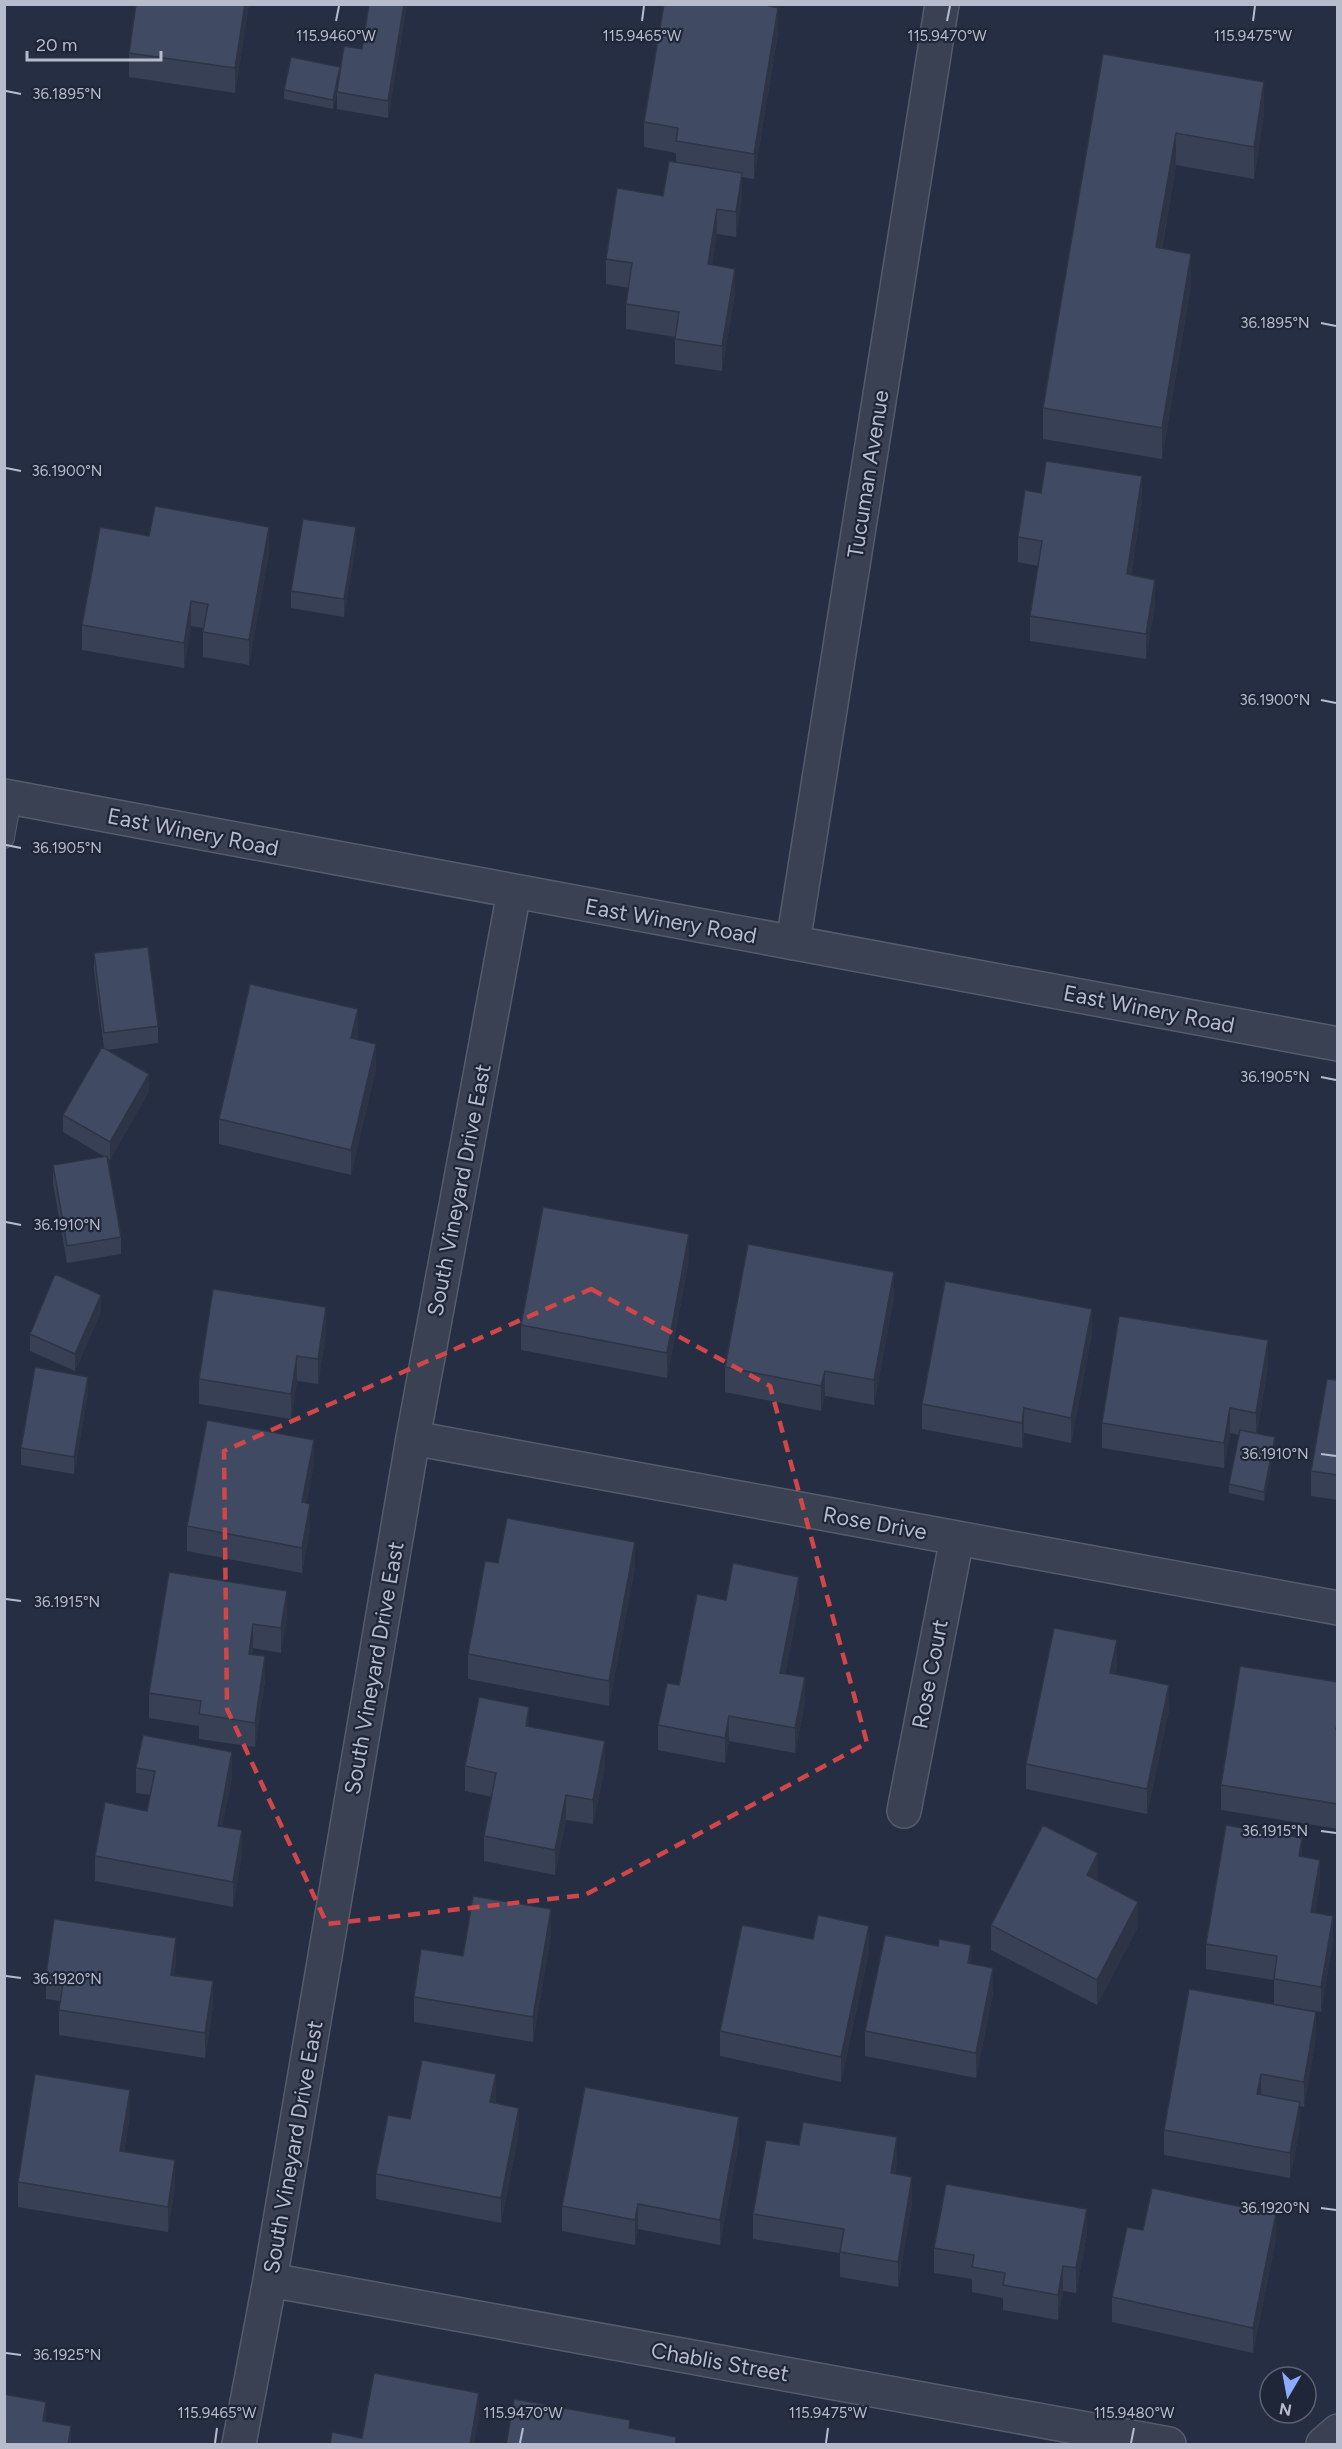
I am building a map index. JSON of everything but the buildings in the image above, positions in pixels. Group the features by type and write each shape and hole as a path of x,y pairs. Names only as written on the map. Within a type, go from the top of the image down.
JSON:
{"street":[{"name":"Tucuman Avenue","path":"793,943 942,4"},
{"name":"East Winery Road","path":"8,797 1338,1044"},
{"name":"South Vineyard Drive East","path":"239,2445 270,2280 413,1438 514,892"},
{"name":"Rose Drive","path":"413,1438 1338,1608"},
{"name":"Rose Court","path":"904,1811 957,1538"},
{"name":"Chablis Street","path":"270,2280 1169,2445"},
{"path":"1323,2445 1338,2431"}],"lane":[{"path":"4,838 8,797"}],"highlighted area":[{"path":"591,1289 770,1386 867,1743 585,1895 327,1924 227,1709 224,1451"}]}
